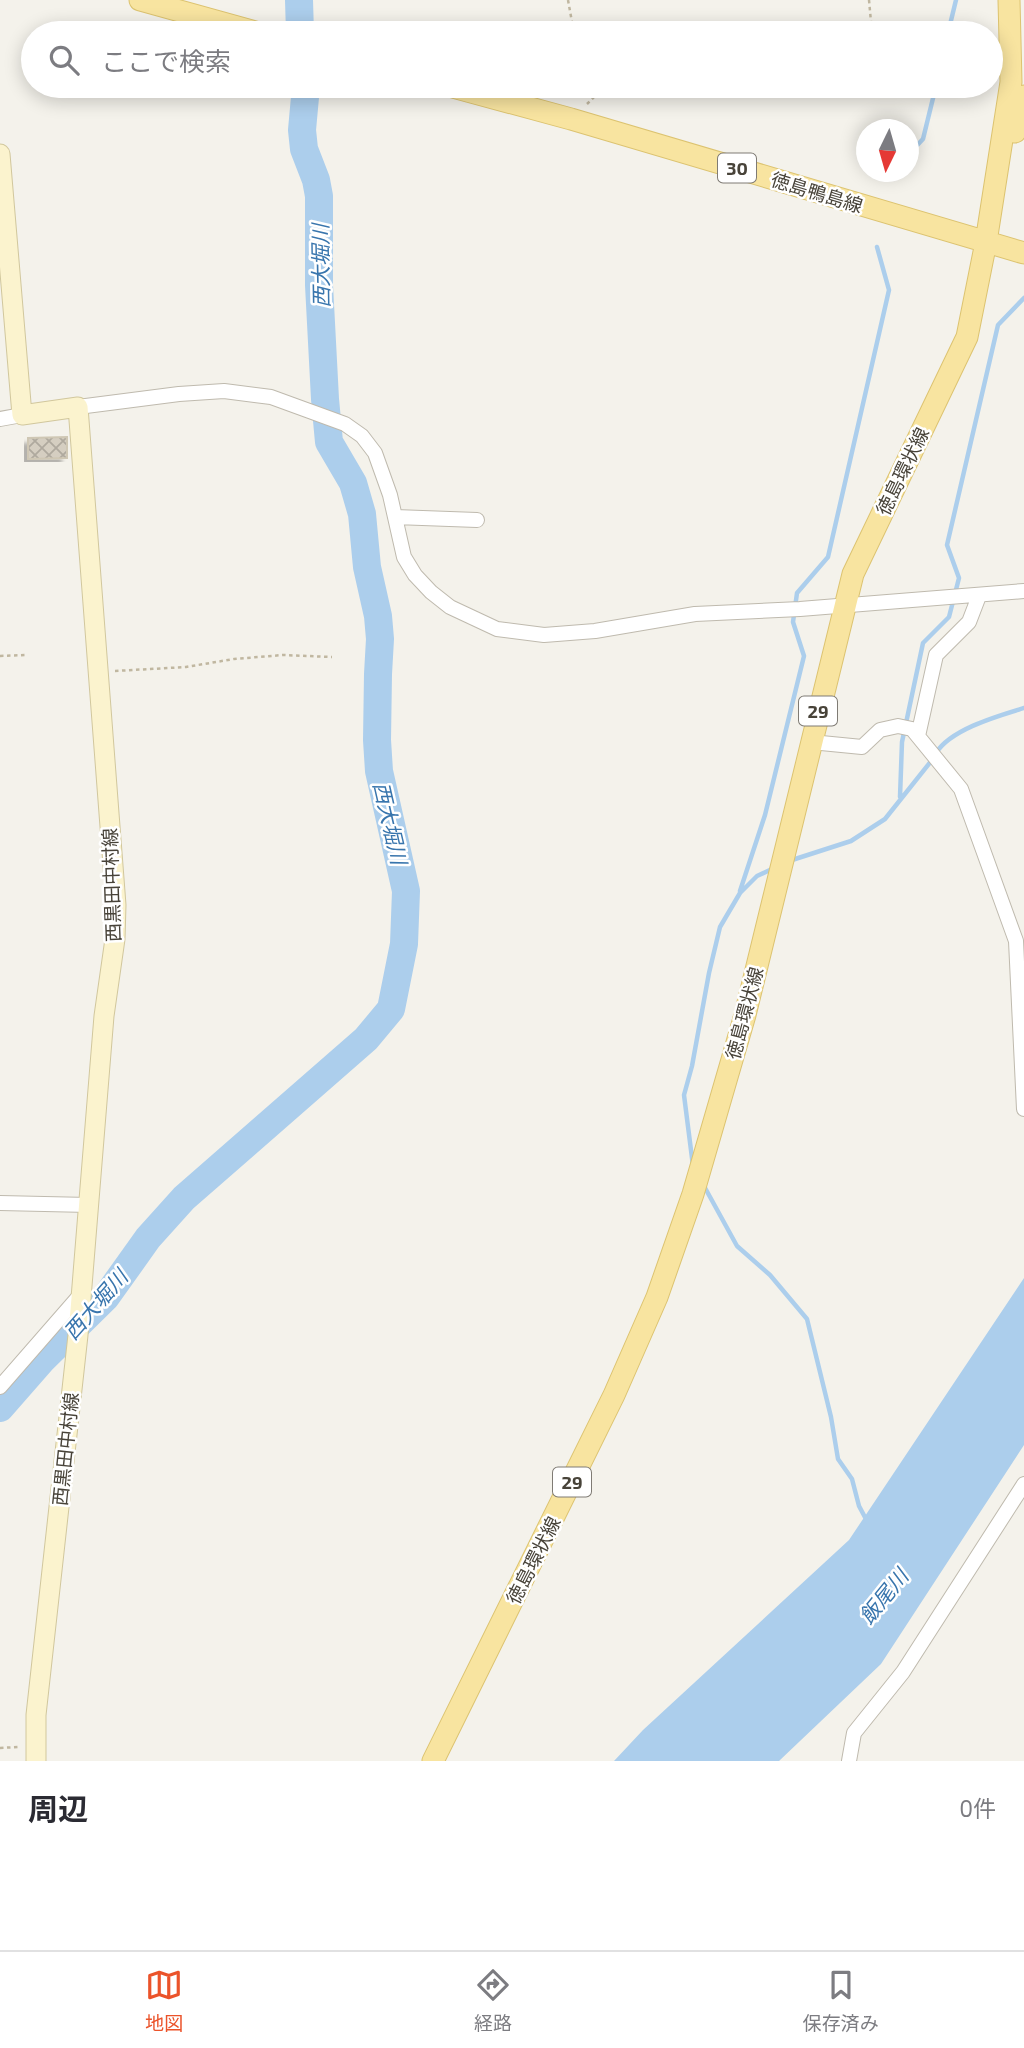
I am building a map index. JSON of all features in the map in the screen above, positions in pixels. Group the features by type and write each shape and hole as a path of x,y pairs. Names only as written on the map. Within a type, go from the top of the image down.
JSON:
{"main road":[{"path":"140,0 216,21"},
{"name":"徳島環状線","path":"433,1761 614,1395 657,1297 693,1194 745,1015 853,574 967,338 986,242 1010,82 1009,0"},
{"name":"徳島環状線","path":"986,242 1024,96"},
{"name":"徳島鴨島線","path":"493,98 1024,253"},
{"path":"0,154 22,415 78,407"},
{"name":"西黒田中村線","path":"36,1761 36,1715 78,1335 104,1016 116,917 78,407"}],"street":[{"path":"78,407 224,391 271,397 345,424 362,436 375,453 390,495 404,557 415,575 450,607 497,629 544,635 595,631 695,614 1024,592"},
{"path":"0,419 22,415"},
{"path":"395,517 477,520"},
{"path":"913,733 936,655 969,622 979,596"},
{"path":"811,742 862,747 880,730 913,733 961,789 1016,941 1024,1109"},
{"path":"0,1203 89,1205"},
{"path":"3,1379 81,1303"},
{"path":"849,1761 854,1732 903,1672 1024,1484"}],"path":[{"path":"568,0 572,21"},
{"path":"869,0 871,21"},
{"path":"571,119 593,98"},
{"path":"0,656 26,655"},
{"path":"98,671 187,667 234,659 283,655 332,657"}],"water":[{"name":"飯尾川","path":"1024,1278 1024,1445 881,1664 779,1761 614,1761 643,1730 849,1540"}],"building":[{"path":"67,437 67,458 28,459 28,438"}],"waterway":[{"name":"西大堀川","path":"299,0 300,21"},
{"path":"951,21 956,0"},
{"name":"西大堀川","path":"0,1408 42,1360 106,1297 148,1238 184,1198 366,1039 391,1009 404,944 406,891 379,771 377,740 380,639 378,616 367,567 362,514 353,483 329,442 319,285 319,196 304,149 302,130 305,98"},
{"path":"919,143 923,139 933,98"},
{"path":"740,891 765,815 804,656 793,622 797,593 828,557 889,290 877,247"},
{"path":"900,797 902,742 923,643 949,617 959,578 947,545 998,325 1024,298"},
{"path":"936,753 952,737 964,730 1024,708"},
{"path":"789,861 851,841 885,819 932,760"},
{"path":"693,1166 684,1095 720,927 740,893 757,876 772,869"},
{"path":"704,1186 737,1246 770,1275 807,1319 831,1417 838,1459 852,1479 859,1506 867,1521"}]}
